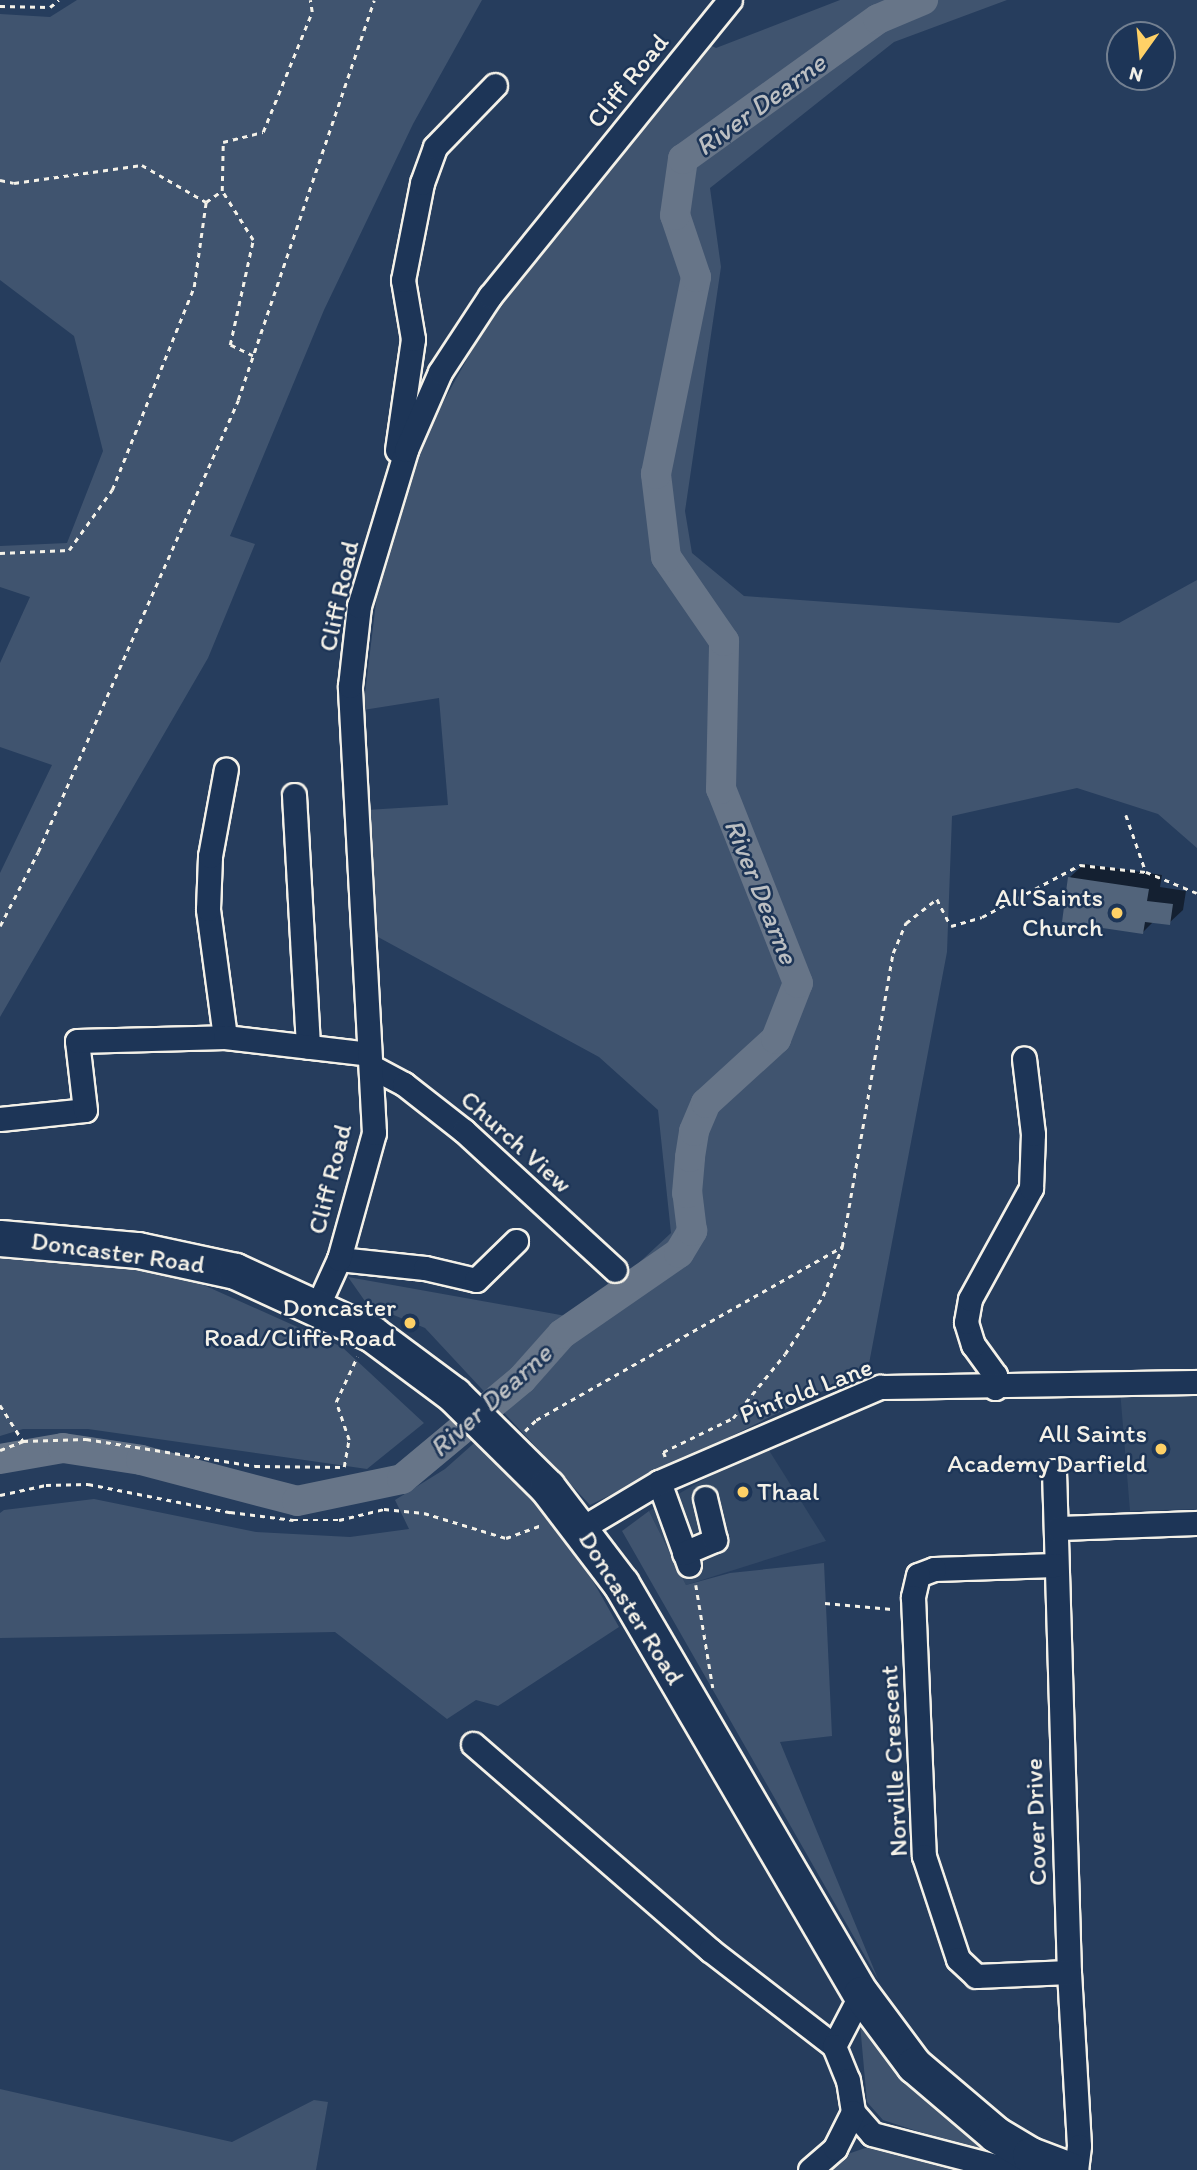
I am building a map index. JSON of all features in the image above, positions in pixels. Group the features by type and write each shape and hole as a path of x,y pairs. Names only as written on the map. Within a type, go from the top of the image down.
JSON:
{"highway":[{"name":"Doncaster Road","path":"0,1238 183,1256 235,1271 318,1306 372,1334 454,1395 497,1435 573,1518 621,1584 861,1994 914,2065 1018,2165 1070,2170"}],"street":[{"name":"Cliff Road","path":"318,1306 339,1259 373,1133 350,686 359,606 398,474 440,372 490,296 730,0"},
{"path":"398,474 397,450 413,339 403,280 422,183 435,147 495,85"},
{"path":"225,1037 208,909 210,856 226,769"},
{"path":"294,795 307,1047"},
{"path":"0,1119 85,1110 77,1041 225,1037 307,1047 371,1060"},
{"path":"995,1388 995,1375 973,1345 966,1322 970,1298 1031,1188 1033,1134 1024,1059"},
{"name":"Church View","path":"371,1060 464,1131 615,1270"},
{"path":"339,1259 425,1268 476,1280 516,1241"},
{"name":"Pinfold Lane","path":"573,1518 880,1387 995,1388 1197,1382"},
{"name":"Cover Drive","path":"1054,1471 1058,1528 1055,1565 1069,1972 1079,2146 1076,2170"},
{"path":"666,1479 687,1559 715,1539 705,1498"},
{"path":"1058,1528 1197,1523"},
{"name":"Norville Crescent","path":"1055,1565 934,1569 918,1575 913,1608 924,1856 958,1959 976,1976 1069,1972"},
{"path":"473,1744 710,1950 834,2046 848,2080 853,2112 872,2134"},
{"path":"834,2046 861,1994"},
{"path":"835,2148 853,2112"},
{"path":"810,2170 835,2148 872,2134 1018,2165"}],"path":[{"path":"0,6 50,7 59,0"},
{"path":"253,356 230,345 253,240 222,191 223,142 262,132 312,12 310,0"},
{"path":"0,926 38,852 232,412 374,0"},
{"path":"0,180 14,183 142,165 206,202"},
{"path":"0,552 69,550 112,490 194,287 206,202 222,191"},
{"path":"1126,815 1146,873"},
{"path":"666,1479 663,1452 733,1418 785,1354 823,1297 842,1247 893,953 906,923 937,899 951,926 982,917 1080,865 1146,873 1197,893"},
{"path":"536,1420 842,1247"},
{"path":"0,1450 23,1441 86,1438 255,1466 344,1467 349,1440 336,1402 349,1370 372,1334"},
{"path":"0,1405 23,1441"},
{"path":"0,1495 46,1485 88,1484 230,1513 293,1520 339,1520 384,1509 424,1513 506,1538 573,1518"},
{"path":"687,1559 716,1699"},
{"path":"825,1603 866,1609 913,1608"}],"shaded area":[{"path":"77,0 482,0 413,124 324,310 230,536 255,544 208,658 0,1017 0,873 52,765 0,747 0,663 30,597 0,587 0,546 67,543 103,451 74,336 0,280 0,14 50,17"},
{"path":"840,0 1007,0 894,42 710,188 721,267 685,511 692,553 744,596 1119,623 1197,580 1197,848 1158,814 1077,788 952,816 947,952 868,1369 590,1505 425,1328 367,1304 348,1277 566,1316 614,1286 671,1233 658,1110 599,1057 367,931 366,810 448,805 439,698 363,710 377,594 426,433 502,296 477,291 686,34 716,48"},
{"path":"0,1250 101,1256 179,1274 342,1347 424,1423 367,1469 88,1429 23,1429 0,1436"},
{"name":"All Saints Academy Darfield","path":"1197,1388 1197,1509 1130,1511 1120,1390"},
{"path":"481,1437 568,1537 619,1627 498,1706 476,1700 447,1719 335,1632 0,1638 0,1513 4,1510 94,1499 256,1532 350,1537 409,1529 395,1500 445,1469"},
{"path":"765,1444 826,1541 686,1585 649,1511"},
{"path":"649,1511 686,1585 730,1573 824,1563 832,1736 780,1742 878,1979 622,1531"},
{"path":"860,2024 913,2090 991,2155 883,2120 867,2102"},
{"path":"0,2089 232,2142 314,2100 328,2102 316,2170 0,2170"},
{"path":"874,2145 982,2170 823,2170 836,2158"}],"building":[{"name":"All Saints Church","path":"1068,877 1149,889 1147,901 1173,904 1170,925 1145,922 1143,934 1062,922"}],"waterway":[{"name":"River Dearne","path":"0,1459 63,1448 141,1460 297,1501 402,1479 522,1379 562,1334 679,1253 692,1231 687,1193 690,1157 694,1131 706,1103 776,1039 798,983 721,789 724,641 666,557 656,474 696,277 675,215 683,159 878,19 923,0"}],"place":[{"name":"All Saints Church","path":"1117,913"},
{"name":"Doncaster Road/Cliffe Road","path":"410,1323"},
{"name":"All Saints Academy Darfield","path":"1161,1449"},
{"name":"Thaal","path":"743,1492"}]}
